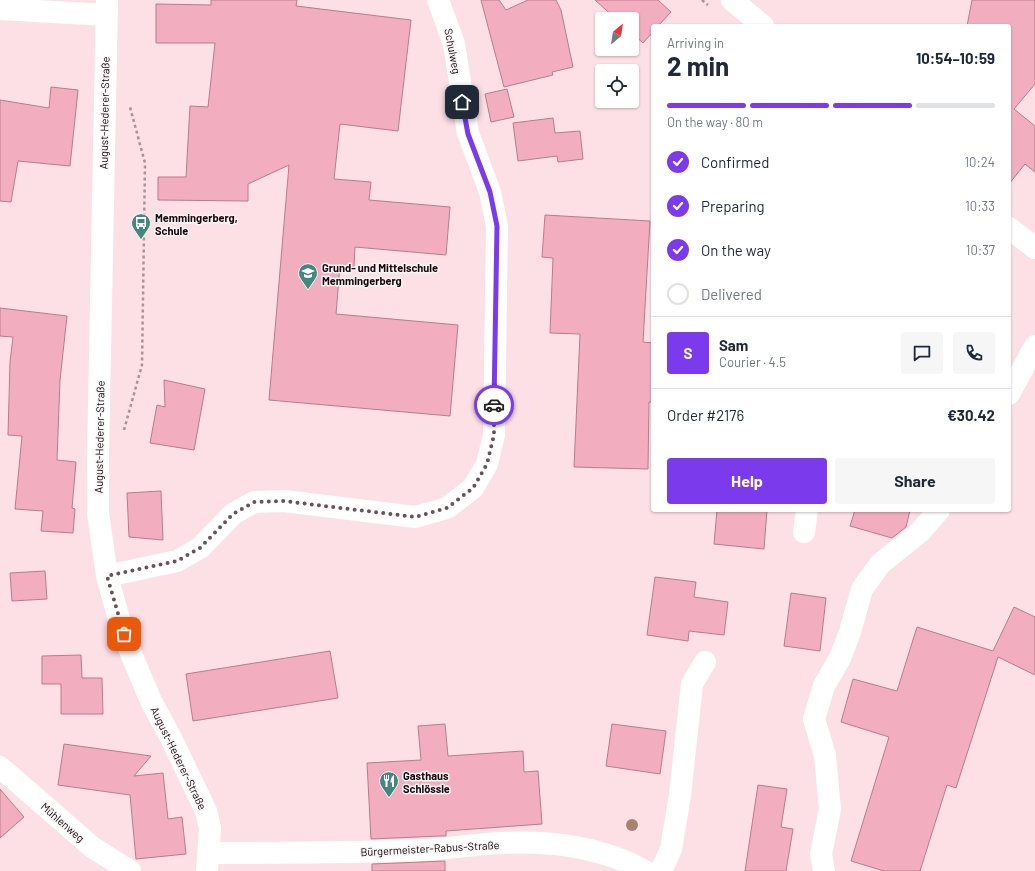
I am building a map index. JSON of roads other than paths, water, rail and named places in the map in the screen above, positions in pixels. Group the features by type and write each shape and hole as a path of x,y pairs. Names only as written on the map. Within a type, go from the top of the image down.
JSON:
{"street":[{"name":"Schulweg","path":"107,576 177,561 200,548 233,514 254,502 284,501 415,517 447,508 473,488 487,464 494,435 497,226 490,192 468,134 454,44 444,12 438,0"},
{"path":"732,0 760,24"},
{"name":"August-Hederer-Straße","path":"107,8 98,513 107,576 120,623 151,701 171,738 206,811 210,828 208,862"},
{"path":"0,9 107,8"},
{"path":"1011,230 1035,248"},
{"path":"1011,390 1035,346"},
{"path":"804,532 807,512"},
{"path":"824,871 821,854 830,809 825,756 814,719 824,686 840,658 850,632 862,589 880,564 920,532 936,512"},
{"path":"662,871 671,849 680,795 692,684 705,662"},
{"name":"Mühlenweg","path":"0,767 92,847 130,871"},
{"name":"Bürgermeister-Rabus-Straße","path":"208,862 400,851 501,843 563,844 599,851 629,862 645,871"}],"place":[{"name":"Memmingerberg, Schule","path":"141,240"},
{"name":"Grund- und Mittelschule Memmingerberg","path":"308,290"},
{"name":"Gasthaus Schlössle","path":"389,798"}]}
